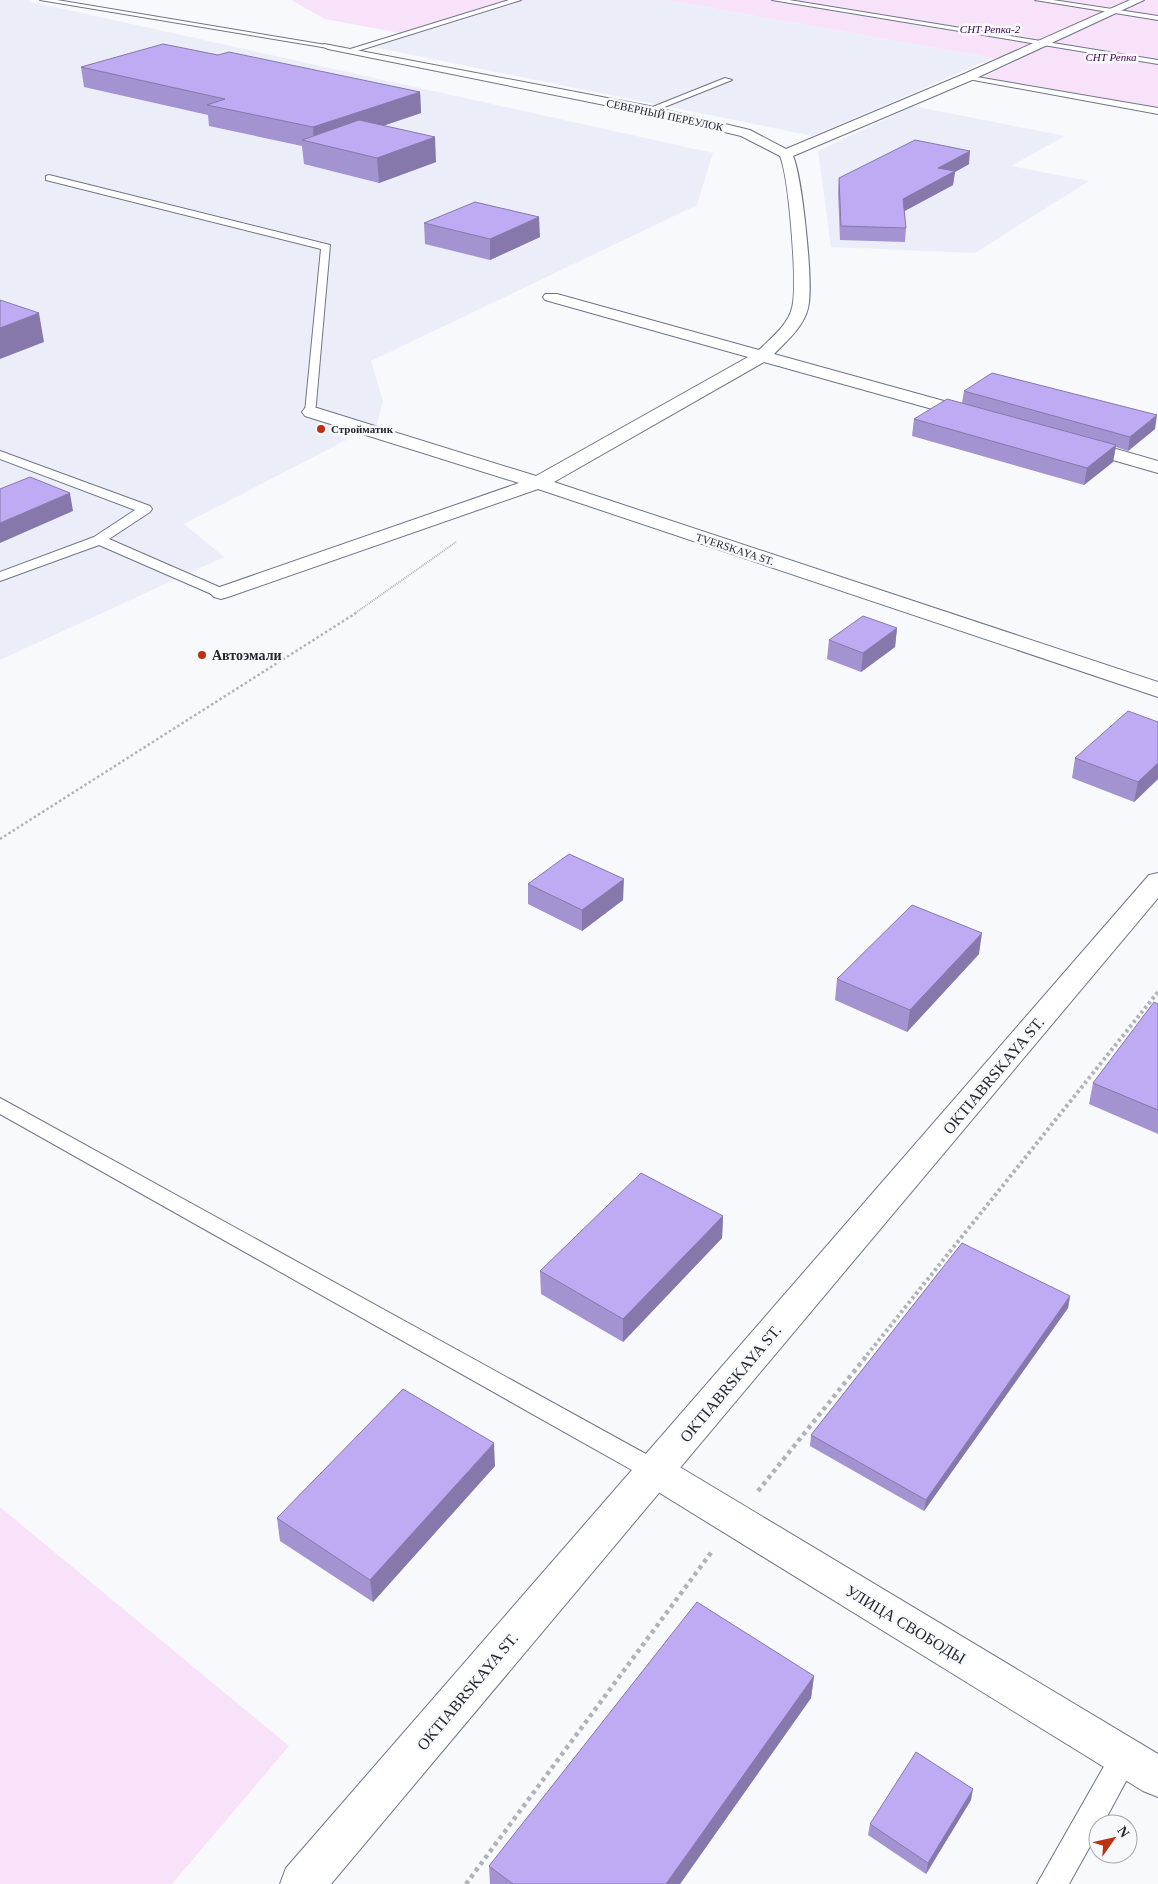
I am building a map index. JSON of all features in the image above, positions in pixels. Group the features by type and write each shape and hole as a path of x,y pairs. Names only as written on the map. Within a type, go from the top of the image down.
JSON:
{"street":[{"path":"221,593 538,483 764,355 790,328 801,308 802,273 789,161 786,154 968,78 1138,0"},
{"name":"СЕВЕРНЫЙ ПЕРЕУЛОК","path":"328,46 649,110 745,133 786,154"},
{"path":"551,297 995,420"},
{"name":"TVERSKAYA ST.","path":"311,412 538,483 1158,690"},
{"path":"1062,439 1158,466"},
{"name":"OKTIABRSKAYA ST.","path":"302,1884 1158,881"},
{"name":"УЛИЦА СВОБОДЫ","path":"655,1471 734,1521 1158,1777"}],"lane":[{"path":"44,0 328,46"},
{"path":"351,50 516,0"},
{"path":"776,0 1158,62"},
{"path":"1039,0 1158,18"},
{"path":"968,78 1158,111"},
{"path":"649,110 728,80"},
{"path":"49,178 326,247 311,412"},
{"path":"0,455 145,509 99,540 0,577"},
{"path":"99,540 221,593"},
{"path":"0,1105 655,1471"},
{"path":"1052,1884 1125,1757"}],"path":[{"path":"0,840 339,625 458,540"},
{"path":"466,1884 734,1521 1158,992"}],"shaded area":[{"path":"0,0 33,0 28,1 713,153 697,205 371,361 383,401 377,424 184,524 224,557 0,660"},
{"path":"528,0 666,0 993,58 813,136 373,47"},
{"path":"913,106 1065,136 1011,166 1089,181 975,253 831,247 818,151"}],"green space":[{"path":"291,0 528,0 411,35 325,19"},
{"path":"666,0 1158,0 1158,112 978,80 1015,62"},
{"path":"0,1507 289,1746 172,1884 0,1884"}],"building":[{"path":"163,44 218,55 229,52 420,92 313,127 207,105 225,99 81,67"},
{"path":"359,120 435,137 377,158 302,140"},
{"path":"915,140 970,151 938,168 955,171 903,199 906,228 841,226 839,178"},
{"path":"475,202 539,217 490,239 424,223"},
{"path":"0,300 39,313 0,328"},
{"path":"992,373 1157,415 1130,437 964,391"},
{"path":"947,399 1116,445 1087,468 914,419"},
{"path":"30,477 70,493 0,523 0,489"},
{"path":"863,616 897,628 863,653 829,640"},
{"path":"1128,711 1158,722 1158,763 1138,782 1075,758"},
{"path":"569,854 624,879 582,910 528,884"},
{"path":"912,905 982,933 910,1010 837,979"},
{"path":"1154,1002 1158,1004 1158,1110 1093,1083"},
{"path":"641,1173 723,1216 623,1319 540,1271"},
{"path":"962,1243 1070,1296 926,1500 811,1435"},
{"path":"403,1389 494,1443 370,1580 277,1518"},
{"path":"697,1602 814,1676 666,1884 513,1884 489,1866"},
{"path":"916,1752 973,1789 928,1863 870,1824"}],"place":[{"name":"Стройматик","path":"321,429"},
{"name":"Автоэмали","path":"202,655"}],"park label":[{"name":"СНТ Репка-2","path":"990,29"},
{"name":"СНТ Репка","path":"1111,57"}]}
